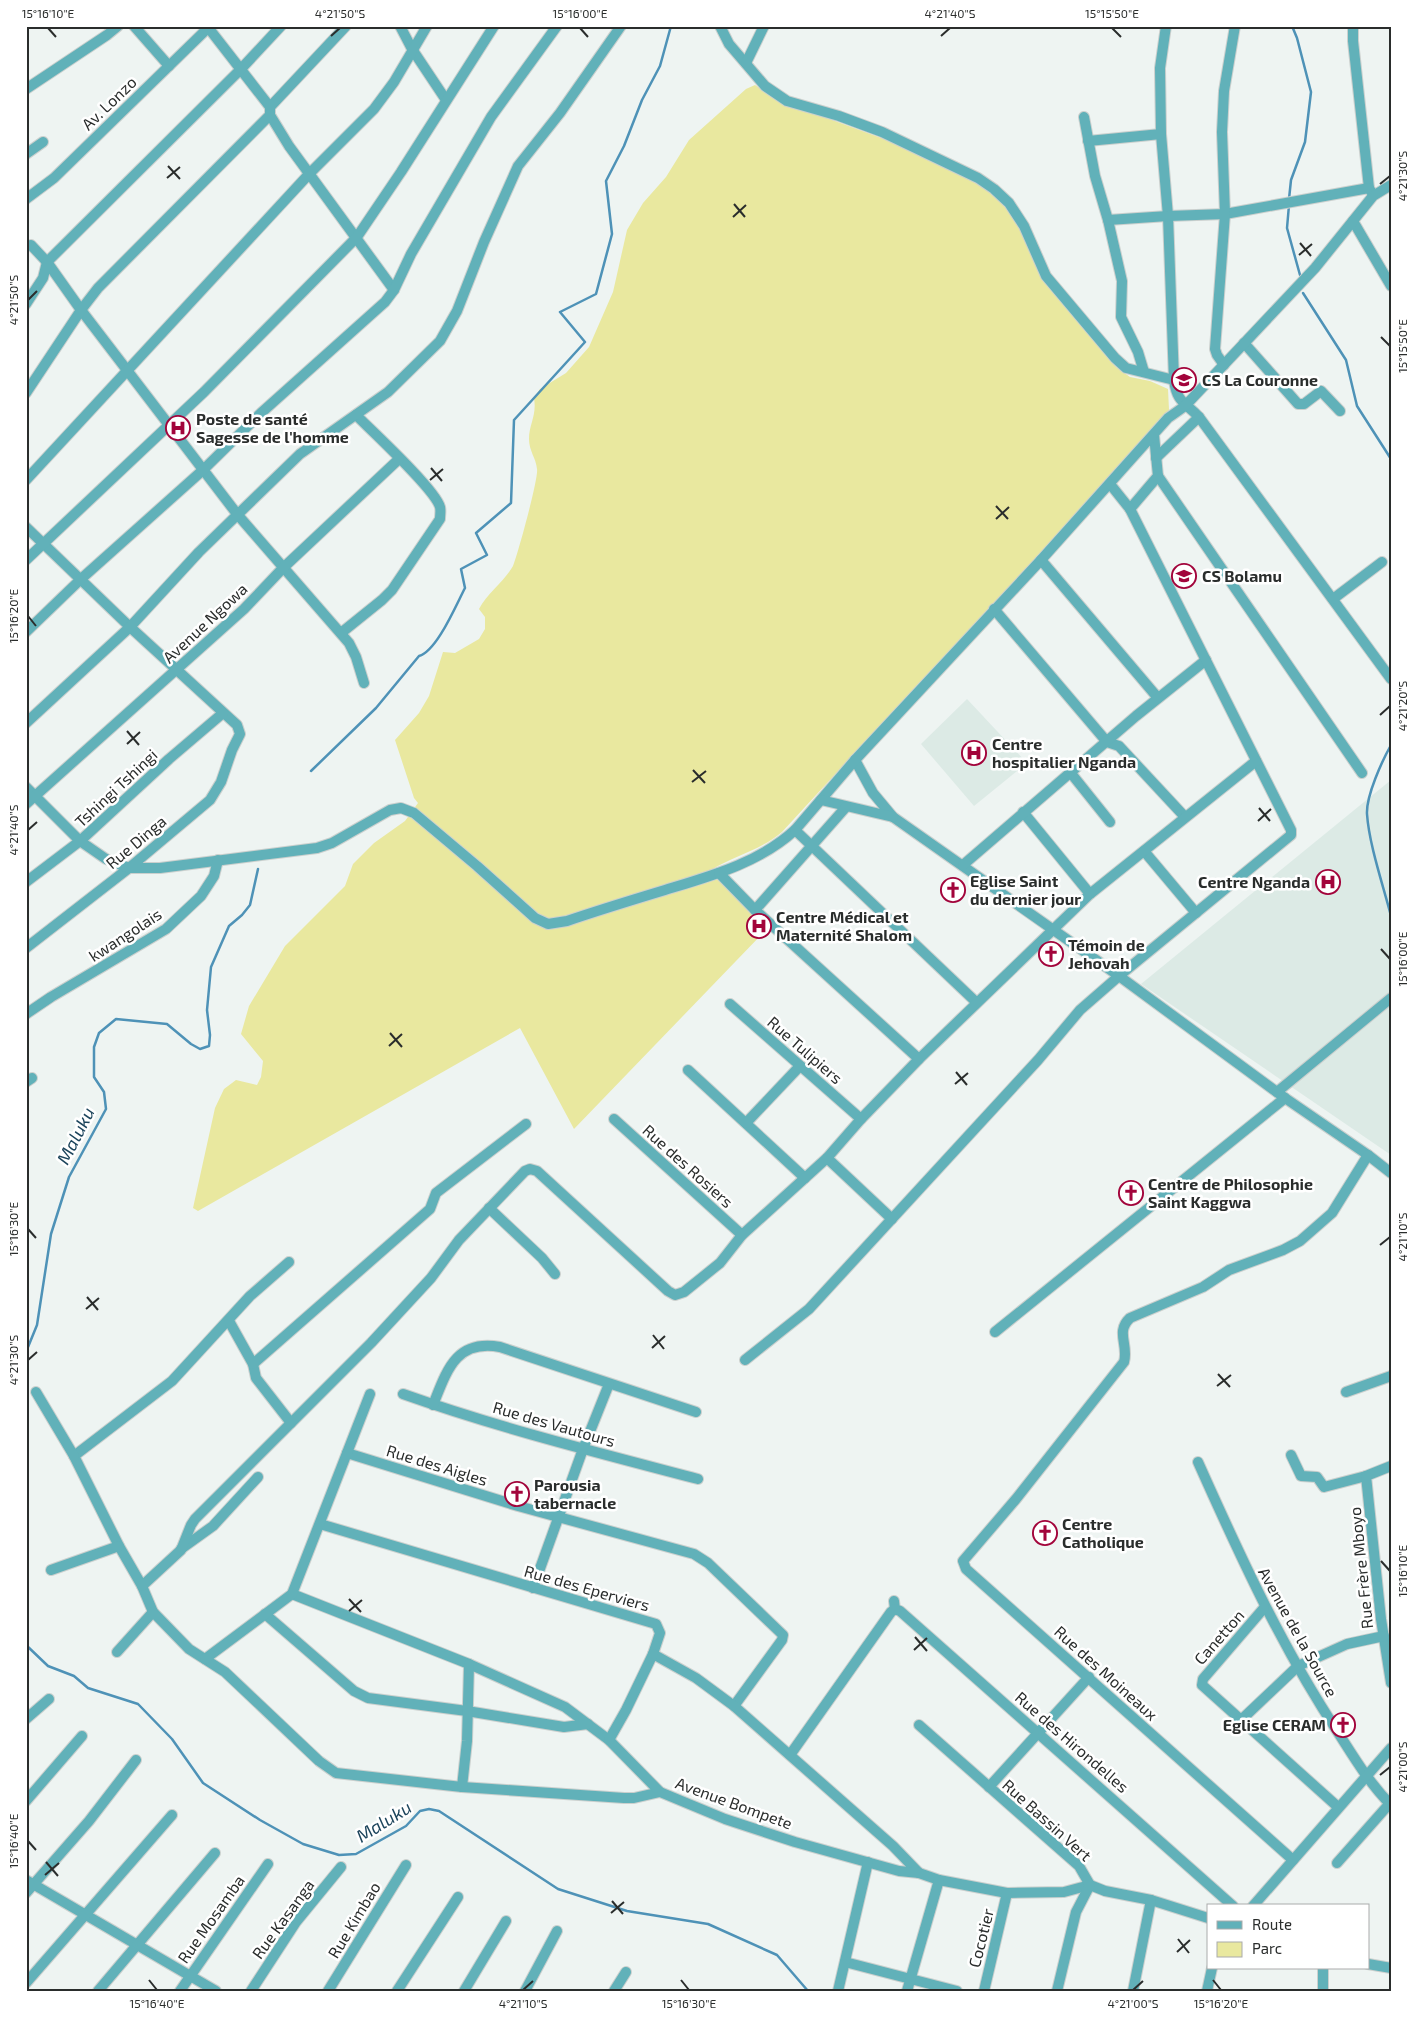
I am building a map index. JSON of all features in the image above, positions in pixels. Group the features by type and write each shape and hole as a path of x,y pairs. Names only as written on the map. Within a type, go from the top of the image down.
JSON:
{"street":[{"path":"26,89 118,26"},
{"path":"134,26 169,66"},
{"path":"26,304 43,278 47,262 282,26"},
{"path":"26,393 80,310 98,288 270,111 346,26"},
{"path":"400,26 412,49 446,100"},
{"path":"26,480 310,173 374,109 394,82 427,26"},
{"path":"26,560 223,373 357,237 401,172 494,26"},
{"path":"26,632 81,579 203,470 261,413 384,302 394,290 411,254 491,117 557,26"},
{"path":"26,724 130,627 199,552 300,454 388,392 440,341 457,311 484,242 518,166 560,114 621,26"},
{"path":"720,26 729,44 765,86 787,101 839,116 882,132 970,174 994,189 1009,203 1024,226 1042,267 1051,282 1122,364 1174,380"},
{"path":"746,63 764,26"},
{"path":"1166,26 1160,68 1160,134 1168,216 1176,394 1185,406 1193,410 1200,417 1391,679"},
{"path":"1224,365 1215,349 1225,214 1222,132 1224,91 1234,26"},
{"path":"26,787 80,841 106,859 129,868 160,868 325,846 390,810 406,809 414,813 477,866 534,918 548,924 567,920 719,873 762,854 784,840 795,830 855,760 1041,560 1168,418 1185,406 1315,268 1353,221 1371,192 1353,42 1353,26"},
{"path":"208,27 270,111 289,146 394,290"},
{"name":"Av. Lonzo","path":"26,199 54,178 208,27"},
{"path":"1084,117 1088,141 1122,281 1121,317 1138,352 1144,372"},
{"path":"1088,141 1160,134"},
{"path":"26,154 43,142"},
{"path":"1108,220 1225,214 1261,209 1301,200 1371,192 1391,185"},
{"path":"1353,221 1391,286"},
{"path":"28,245 47,262 80,310 128,369 237,514 341,632 356,657 364,683"},
{"path":"1244,344 1298,404 1304,404 1321,391 1340,411"},
{"path":"341,632 392,590 440,519 440,506 424,485 356,414"},
{"path":"1156,458 1200,417"},
{"path":"1154,435 1158,476 1362,773"},
{"name":"Avenue Ngowa","path":"26,804 244,609 283,568 399,459"},
{"path":"1130,509 1158,476"},
{"path":"745,1360 809,1309 1038,1060 1075,1014 1118,976 1292,835 1130,509 1110,484"},
{"path":"26,527 223,713"},
{"path":"1041,560 1158,698"},
{"path":"1333,599 1382,562"},
{"path":"994,609 1107,742 1119,746 1185,817"},
{"path":"963,865 1070,772 1206,660"},
{"name":"Rue Dinga","path":"26,948 129,868 214,794 221,782 240,730 223,713"},
{"name":"Tshingi Tshingi","path":"26,882 80,841 169,759 223,713"},
{"path":"855,760 874,792 893,817 963,865 1391,1173"},
{"path":"180,1550 195,1518 291,1423 413,1297 459,1240 525,1171 534,1169 668,1291 675,1295 684,1292 720,1263 742,1235 827,1158 861,1119 919,1059 1090,894 1256,761"},
{"path":"1070,772 1110,822"},
{"path":"821,800 893,817"},
{"path":"755,910 846,806"},
{"path":"1023,812 1090,894"},
{"path":"795,830 976,1002"},
{"path":"1144,851 1196,913"},
{"name":"kwangolais","path":"26,1014 166,928 201,896 214,876 218,860"},
{"path":"719,873 755,910 919,1059"},
{"path":"994,1332 1281,1095 1391,998"},
{"name":"Rue Tulipiers","path":"730,1004 861,1119"},
{"path":"746,1123 800,1066"},
{"path":"688,1070 805,1178"},
{"name":"Rue des Rosiers","path":"614,1119 742,1235"},
{"path":"253,1364 430,1209 436,1192 526,1124"},
{"name":"Rue des Moineaux","path":"1293,1860 966,1569 963,1564 966,1556 1016,1499 1124,1362 1126,1356 1122,1328 1125,1323 1130,1318 1203,1287 1229,1270 1283,1250 1300,1241 1332,1213 1368,1155"},
{"path":"827,1158 892,1219"},
{"path":"489,1208 542,1258 555,1274"},
{"path":"74,1456 164,1388 229,1321 250,1296 289,1262"},
{"path":"229,1321 253,1364 256,1378 291,1423"},
{"path":"434,1405 452,1362 463,1352 474,1346 486,1344 500,1346 696,1412"},
{"path":"1346,1392 1391,1376"},
{"path":"533,1588 583,1449 609,1384"},
{"path":"36,1392 74,1456 119,1546 142,1586 153,1612 181,1641 225,1672 286,1731 332,1771 344,1774 462,1787 624,1798 634,1798 660,1792"},
{"path":"205,1659 292,1594 370,1394"},
{"name":"Rue des Vautours","path":"403,1394 583,1449 698,1479"},
{"name":"Rue des Aigles","path":"347,1453 558,1517 700,1557 781,1632 783,1637 734,1706"},
{"path":"1290,1455 1301,1476 1317,1476 1324,1487 1366,1476 1391,1466"},
{"name":"Avenue de la Source","path":"1198,1462 1264,1608 1327,1716 1367,1777 1390,1803"},
{"name":"Rue Frère Mboyo","path":"1366,1476 1391,1683"},
{"path":"142,1586 180,1550 214,1526 258,1477"},
{"name":"Rue des Eperviers","path":"320,1524 656,1624 660,1633 653,1654 609,1740"},
{"path":"50,1570 119,1546"},
{"name":"Avenue Bompete","path":"292,1594 469,1664 565,1707 609,1740 660,1792 726,1819 795,1842 905,1872 919,1873 939,1880 1008,1893 1064,1892 1090,1885"},
{"name":"Rue des Hirondelles","path":"790,1755 891,1612 894,1605 1231,1904"},
{"name":"Canetton","path":"1264,1608 1201,1682 1204,1688 1338,1808"},
{"path":"117,1652 153,1612"},
{"path":"265,1614 360,1694 368,1698 467,1711 564,1727 588,1724"},
{"path":"1240,1721 1298,1666 1347,1644 1384,1636"},
{"path":"653,1654 696,1678 734,1706 893,1846 919,1873"},
{"path":"462,1787 469,1664"},
{"path":"989,1787 1089,1677"},
{"path":"26,1719 49,1699"},
{"name":"Rue Bassin Vert","path":"919,1725 1079,1866 1090,1885 1076,1912 1057,1991"},
{"path":"26,1801 82,1736"},
{"path":"1256,1904 1391,1748"},
{"path":"136,1760 89,1821 28,1886 87,1915 216,1991"},
{"path":"1337,1863 1390,1803"},
{"path":"26,1983 172,1815"},
{"path":"98,1991 215,1853"},
{"path":"838,1991 868,1862"},
{"name":"Rue Mosamba","path":"180,1991 268,1864"},
{"name":"Rue Kimbao","path":"328,1991 406,1864"},
{"name":"Rue Kasanga","path":"251,1991 296,1922 341,1867"},
{"path":"907,1991 939,1880"},
{"path":"1090,1885 1110,1893 1151,1900 1207,1918"},
{"name":"Cocotier","path":"984,1991 1008,1893"},
{"path":"396,1991 458,1897"},
{"path":"1133,1991 1151,1900"},
{"path":"464,1991 506,1921"},
{"path":"525,1991 557,1932"},
{"path":"845,1962 957,1991"},
{"path":"1370,1964 1391,1968"},
{"path":"1207,1991 1212,1970"},
{"path":"1323,1970 1323,1991"},
{"path":"614,1991 626,1972"}],"shaded area":[{"name":"Centre hospitalier Nganda","path":"967,699 1027,763 974,806 921,744"},
{"name":"Centre Nganda","path":"1391,780 1391,1155 1141,984"}],"green space":[{"path":"755,85 795,109 824,117 884,139 985,187 1009,211 1116,367 1130,377 1150,381 1168,389 1169,410 1076,517 782,832 765,844 711,870 757,917 752,922 763,933 574,1129 520,1028 198,1211 193,1208 215,1108 224,1089 236,1080 257,1085 261,1077 263,1061 241,1034 249,1006 285,946 345,886 353,864 374,843 405,821 418,803 414,798 395,740 419,713 429,696 443,652 455,653 479,639 485,629 485,617 479,609 513,566 537,475 529,439 534,415 534,398 540,389 566,373 589,347 613,292 627,230 643,203 666,177 689,140 746,89"}],"waterway":[{"path":"311,771 376,708 419,656 433,646 465,588 461,569 487,555 476,533 511,503 514,420 585,342 560,312 596,294 612,234 606,181 624,146 642,100 660,66 671,26"},
{"path":"1289,199 1291,180 1305,142 1311,92 1292,26"},
{"path":"1289,205 1287,228 1300,275"},
{"path":"1303,293 1346,360 1357,406 1391,459"},
{"path":"1391,745 1379,769 1367,807 1368,826 1373,851 1391,916"},
{"name":"Maluku","path":"26,1352 37,1325 51,1234 69,1177 106,1109 104,1092 94,1077 94,1047 99,1033 116,1019 167,1024 200,1049 209,1046 210,1035 207,1010 211,967 229,926 250,905 258,869"},
{"name":"Maluku","path":"26,1645 48,1666 74,1676 88,1688 138,1704 172,1739 203,1783 260,1820 303,1844 339,1855 356,1854 406,1826 420,1811 429,1809 439,1811 558,1889 627,1911 708,1924 777,1955 808,1991"}],"place":[{"name":"CS La Couronne","path":"1184,380"},
{"name":"Poste de santé Sagesse de l'homme","path":"178,428"},
{"name":"CS Bolamu","path":"1184,576"},
{"name":"Centre hospitalier Nganda","path":"974,753"},
{"name":"Centre Nganda","path":"1328,882"},
{"name":"Eglise Saint du dernier jour","path":"953,890"},
{"name":"Centre Médical et Maternité Shalom","path":"759,926"},
{"name":"Témoin de Jehovah","path":"1051,954"},
{"name":"Centre de Philosophie Saint Kaggwa","path":"1131,1193"},
{"name":"Parousia tabernacle","path":"517,1494"},
{"name":"Centre Catholique","path":"1045,1533"},
{"name":"Eglise CERAM","path":"1343,1725"}]}
